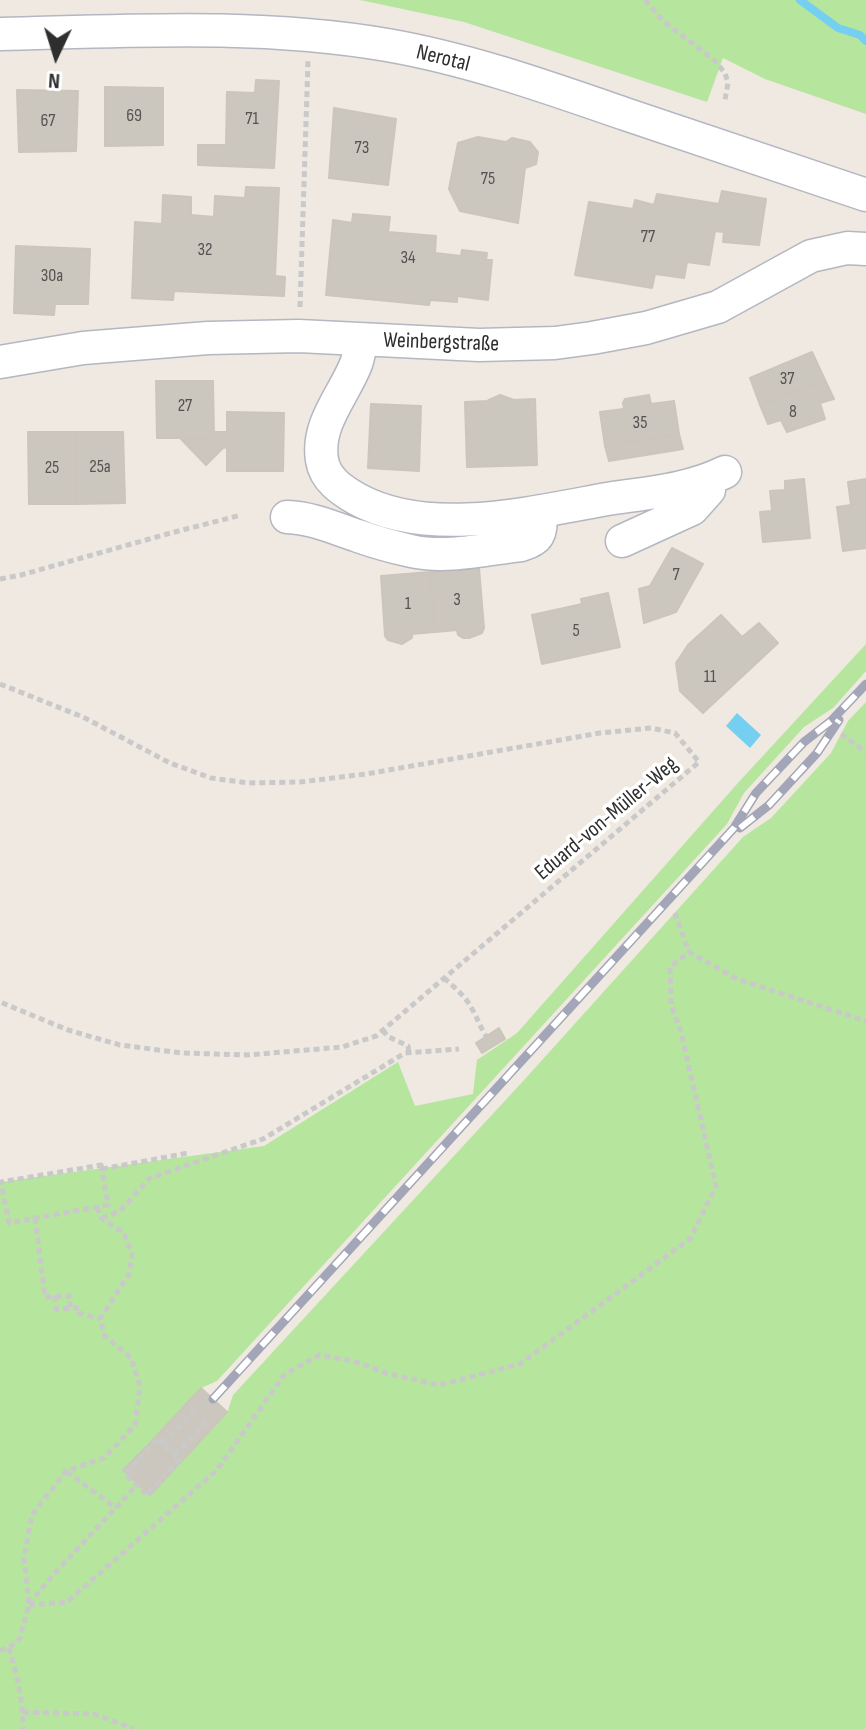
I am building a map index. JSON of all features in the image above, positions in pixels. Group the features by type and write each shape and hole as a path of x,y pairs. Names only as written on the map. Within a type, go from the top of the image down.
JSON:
{"street":[{"name":"Nerotal","path":"0,34 180,30 309,36 387,45 558,91 866,195"},
{"name":"Weinbergstraße","path":"0,362 83,348 208,338 299,336 512,345 592,338 646,328 718,307 811,256 831,250 866,249"},
{"path":"361,340 356,365 331,412 322,445 322,461 328,477 345,492 366,504 408,517 475,519 541,511 717,476 692,509 622,541"},
{"path":"287,517 320,522 390,546 440,554 532,542 540,532 541,511"}],"path":[{"path":"645,0 662,20 714,60 725,73 728,83 725,100"},
{"path":"299,336 309,36"},
{"path":"0,579 241,515"},
{"name":"Eduard-von-Müller-Weg","path":"0,684 83,717 170,763 211,778 248,783 300,782 366,774 600,733 651,728 675,733 699,762 376,1036 342,1047 248,1055 182,1053 120,1045 68,1030 0,1002"},
{"path":"841,734 866,752"},
{"path":"675,913 689,952 737,979 866,1021"},
{"path":"29,1605 67,1602 217,1470 284,1375 319,1355 353,1361 389,1374 439,1385 520,1364 690,1239 716,1186 684,1043 671,1004 670,967 689,952"},
{"path":"444,978 471,1006 486,1036"},
{"path":"383,1030 387,1036 408,1046 409,1053"},
{"path":"101,1218 120,1211 150,1178 263,1139 405,1053 459,1049"},
{"path":"102,1169 188,1153"},
{"path":"101,1165 102,1169 108,1205 9,1223 1,1182 101,1165"},
{"path":"0,1650 9,1648 20,1638 29,1605 24,1557 32,1515 66,1471 104,1458 135,1425 140,1386 131,1358 105,1336 100,1319 129,1274 132,1255 124,1233 101,1218 97,1207"},
{"path":"35,1218 45,1297 70,1296 70,1309"},
{"path":"55,1296 56,1309 79,1308 79,1313 100,1319"},
{"path":"163,1444 196,1409"},
{"path":"175,1455 208,1420"},
{"path":"158,1439 175,1455 180,1460 147,1495 125,1474 158,1439"},
{"path":"66,1471 116,1508"},
{"path":"29,1605 137,1485"},
{"path":"9,1648 17,1673 23,1729"},
{"path":"23,1712 94,1714 134,1729"}],"green space":[{"path":"360,0 866,0 866,114 765,79 723,58 707,102 464,22"},
{"path":"866,644 866,671 833,708 804,727 744,793 727,824 217,1381 201,1388 124,1470 150,1495 227,1413 233,1395 743,837 771,818 831,753 848,721 866,702 866,1729 0,1729 0,1182 264,1146 398,1062 415,1106 473,1094 477,1060 517,1033 737,784"}],"water":[{"path":"737,713 761,735 750,748 726,726"}],"building":[{"path":"256,80 279,81 274,168 198,165 198,145 226,145 227,92 255,93"},
{"path":"105,87 163,88 163,145 105,146"},
{"path":"17,90 78,91 76,151 19,152"},
{"path":"334,108 396,119 388,185 329,178"},
{"path":"478,137 530,142 538,152 536,164 525,168 518,223 460,211 449,189 458,143"},
{"path":"246,187 279,188 275,276 285,277 284,296 174,291 173,300 132,298 135,222 162,224 163,195 191,197 191,215 214,217 215,196 245,198"},
{"path":"722,191 766,199 759,245 723,242 724,232 715,231 709,265 687,262 684,278 655,274 652,288 575,275 589,202 633,209 635,200 654,205 657,194 719,204"},
{"path":"353,214 390,217 388,232 436,236 435,253 461,256 462,250 487,253 486,260 492,260 488,300 457,296 457,302 430,300 429,305 326,295 333,220 352,223"},
{"path":"16,246 90,249 88,304 55,304 54,315 14,313"},
{"path":"812,352 825,380 760,405 750,378"},
{"path":"825,380 834,399 820,403 825,419 787,432 781,420 768,424 760,405"},
{"path":"156,381 213,381 214,438 157,438"},
{"path":"500,395 514,400 535,399 537,465 467,467 465,402 487,401"},
{"path":"649,395 651,404 674,401 679,434 605,446 600,412 624,409 625,399"},
{"path":"371,404 421,406 419,471 368,468"},
{"path":"227,412 284,413 283,471 227,471"},
{"path":"28,432 76,432 76,504 29,504"},
{"path":"76,432 123,432 125,503 76,504"},
{"path":"213,432 227,432 227,447 206,465 181,439 214,438"},
{"path":"679,434 683,449 609,461 605,446"},
{"path":"804,479 810,538 763,542 760,512 772,511 770,491 785,490 785,481"},
{"path":"866,479 866,548 843,551 837,507 851,505 848,482"},
{"path":"672,548 703,564 676,612 644,623 639,589 650,586"},
{"path":"479,568 482,633 463,638 457,630 435,632 430,572"},
{"path":"430,572 434,632 412,634 412,638 402,644 388,640 385,636 381,576"},
{"path":"608,593 620,647 542,664 532,615 582,604 581,599"},
{"path":"721,615 742,637 759,623 778,643 703,713 680,691 676,663 688,645"},
{"path":"499,1028 505,1039 482,1053 476,1043"},
{"path":"201,1388 227,1412 177,1466 151,1442"},
{"path":"151,1442 177,1466 150,1495 123,1470"}],"waterway":[{"path":"800,0 838,28 860,35 866,41"}],"railway":[{"path":"213,1399 734,828 756,793 804,742 831,721 866,684"},
{"path":"740,828 769,805 817,753 839,720"}]}
